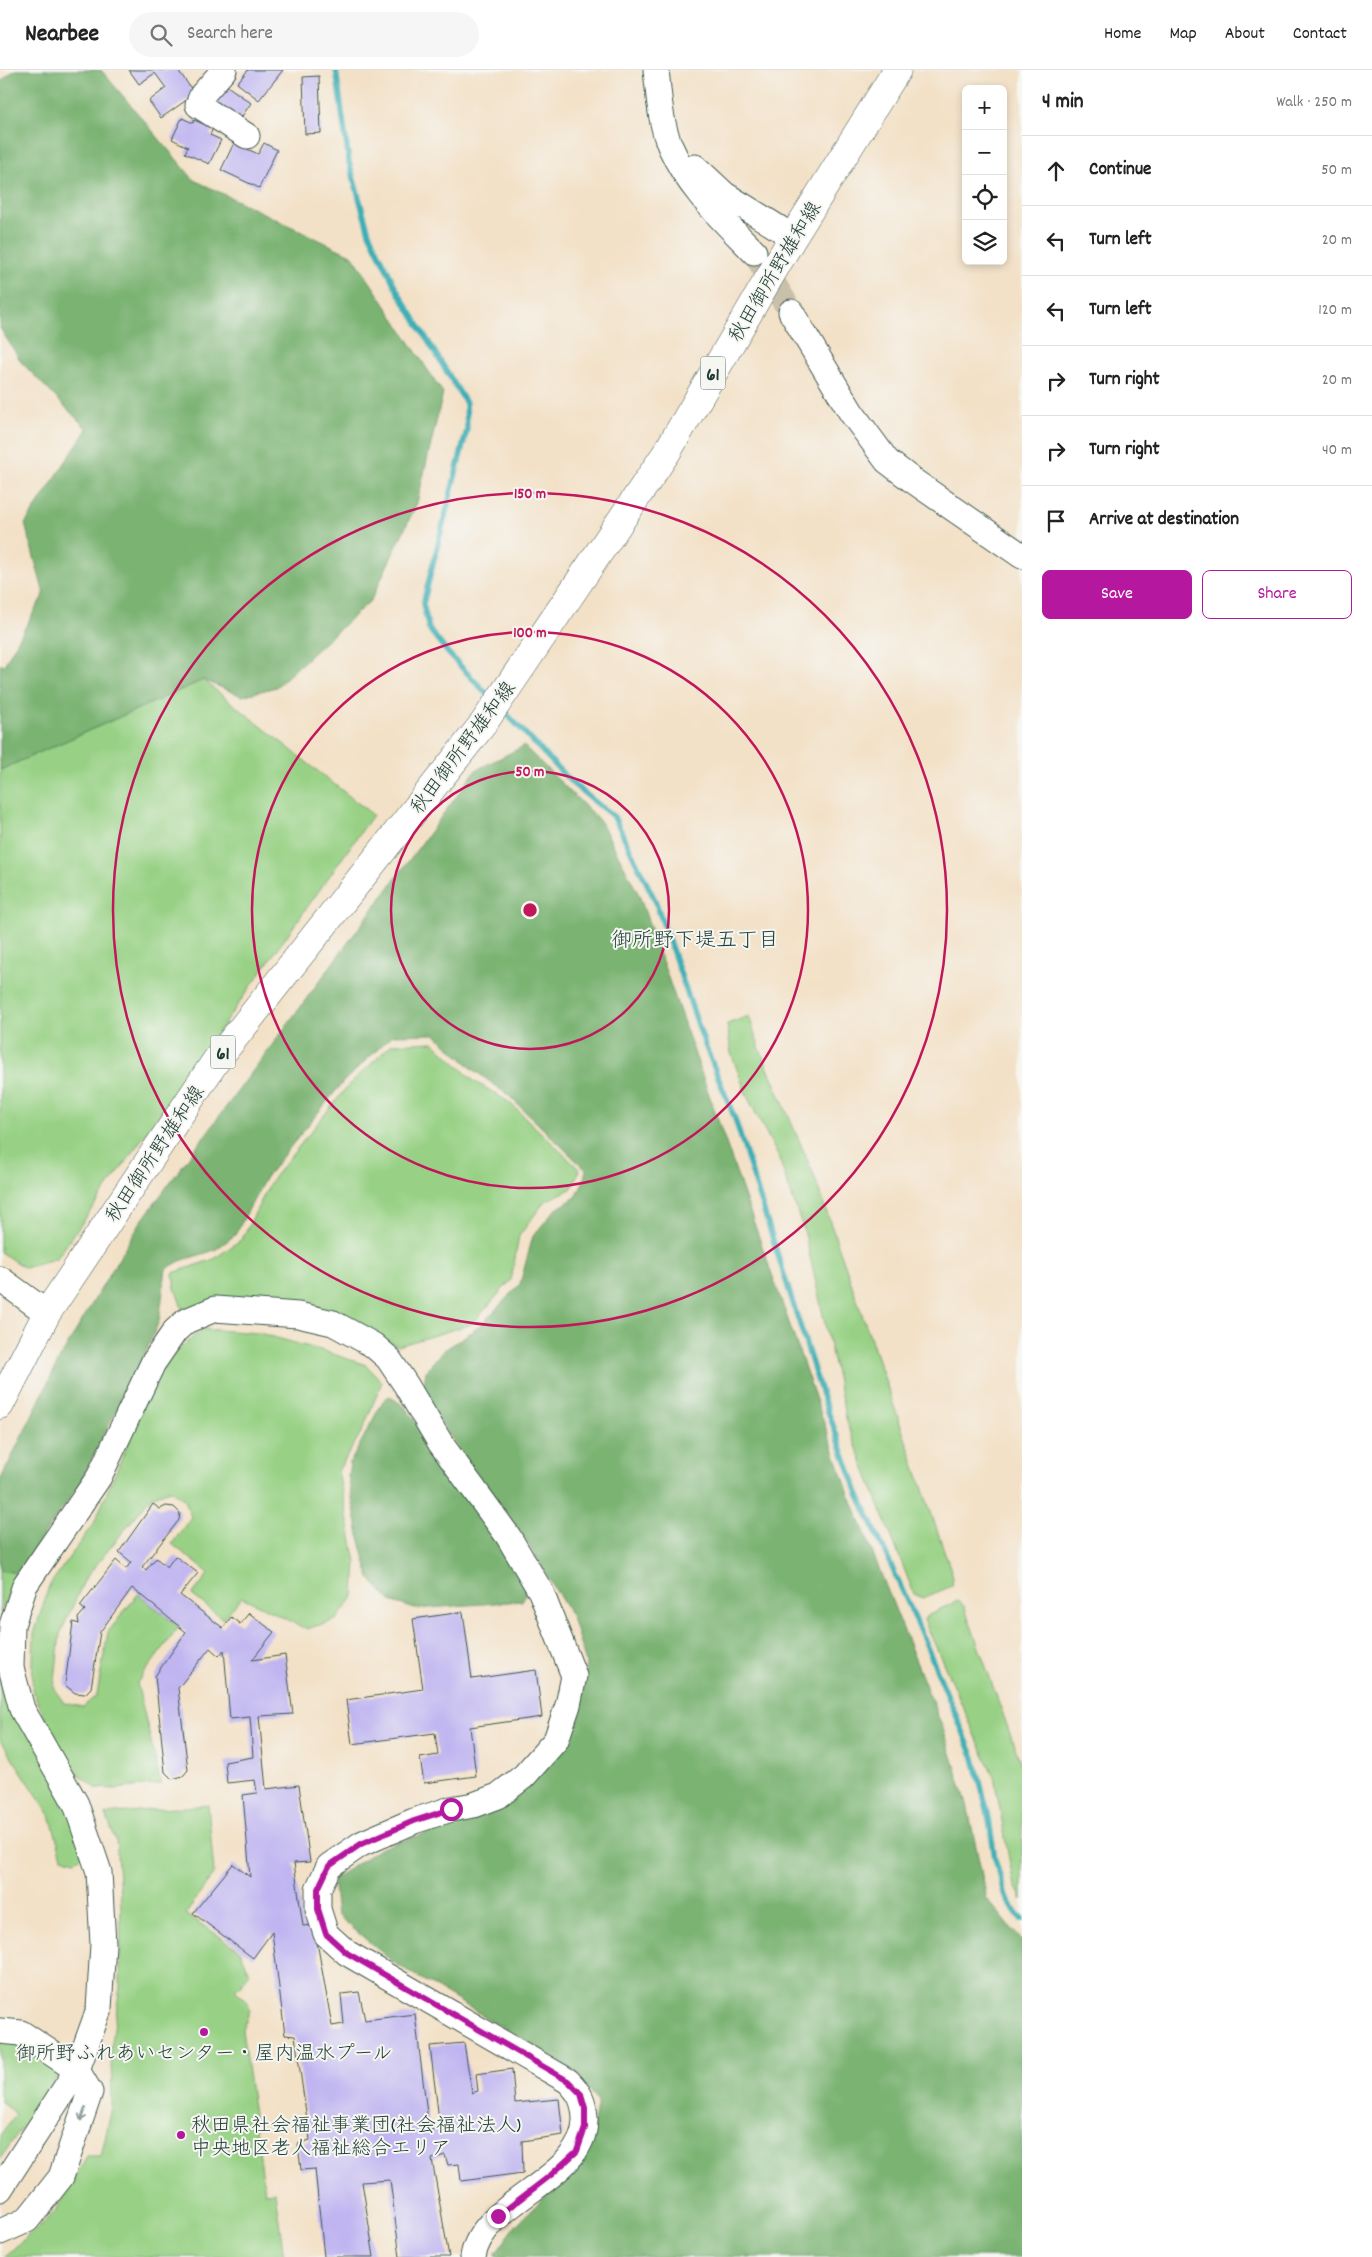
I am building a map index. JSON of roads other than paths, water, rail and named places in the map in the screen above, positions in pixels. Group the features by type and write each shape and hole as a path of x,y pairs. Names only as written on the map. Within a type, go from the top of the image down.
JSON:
{"main road":[{"name":"秋田御所野雄和線","path":"0,1405 47,1313 215,1062 483,724 521,670 667,452 793,237 897,70"}],"street":[{"path":"224,70 202,96 198,105 247,136"},
{"path":"656,70 660,110 670,146 700,196 754,252"},
{"path":"670,146 684,155 724,194 793,237"},
{"path":"791,312 851,412 887,461 1022,556"},
{"path":"0,1279 47,1313"},
{"path":"0,2189 77,2070 99,2009 103,1944 99,1872 76,1804 22,1709 11,1668 12,1625 25,1585 100,1477 153,1362 175,1331 186,1321 215,1309 298,1315 333,1323 373,1345 388,1358 441,1444 508,1536 541,1592 574,1676 568,1705 556,1740 524,1776 498,1796 474,1805 451,1809 414,1821 361,1844 329,1866 318,1889 318,1909 326,1934 347,1953 568,2081 581,2094 585,2128 577,2151 551,2175 498,2216 475,2246 473,2257"},
{"path":"0,2031 21,2033 77,2070 90,2092 61,2177 27,2220 0,2232"}],"waterway":[{"path":"336,70 349,162 369,233 398,292 466,403 467,429 423,604 429,629 448,653 491,698"},
{"path":"503,710 573,784 614,817 655,900 705,1045 735,1119 822,1395 858,1493 914,1616 974,1758 988,1813 995,1859 1007,1900 1022,1920"}],"tunnel":[{"path":"754,252 791,312"}],"place":[{"name":"御所野ふれあいセンター・屋内温水プール","path":"204,2032"},
{"name":"秋田県社会福祉事業団(社会福祉法人) 中央地区老人福祉総合エリア","path":"181,2135"}],"district":[{"name":"御所野下堤五丁目","path":"695,939"}]}
